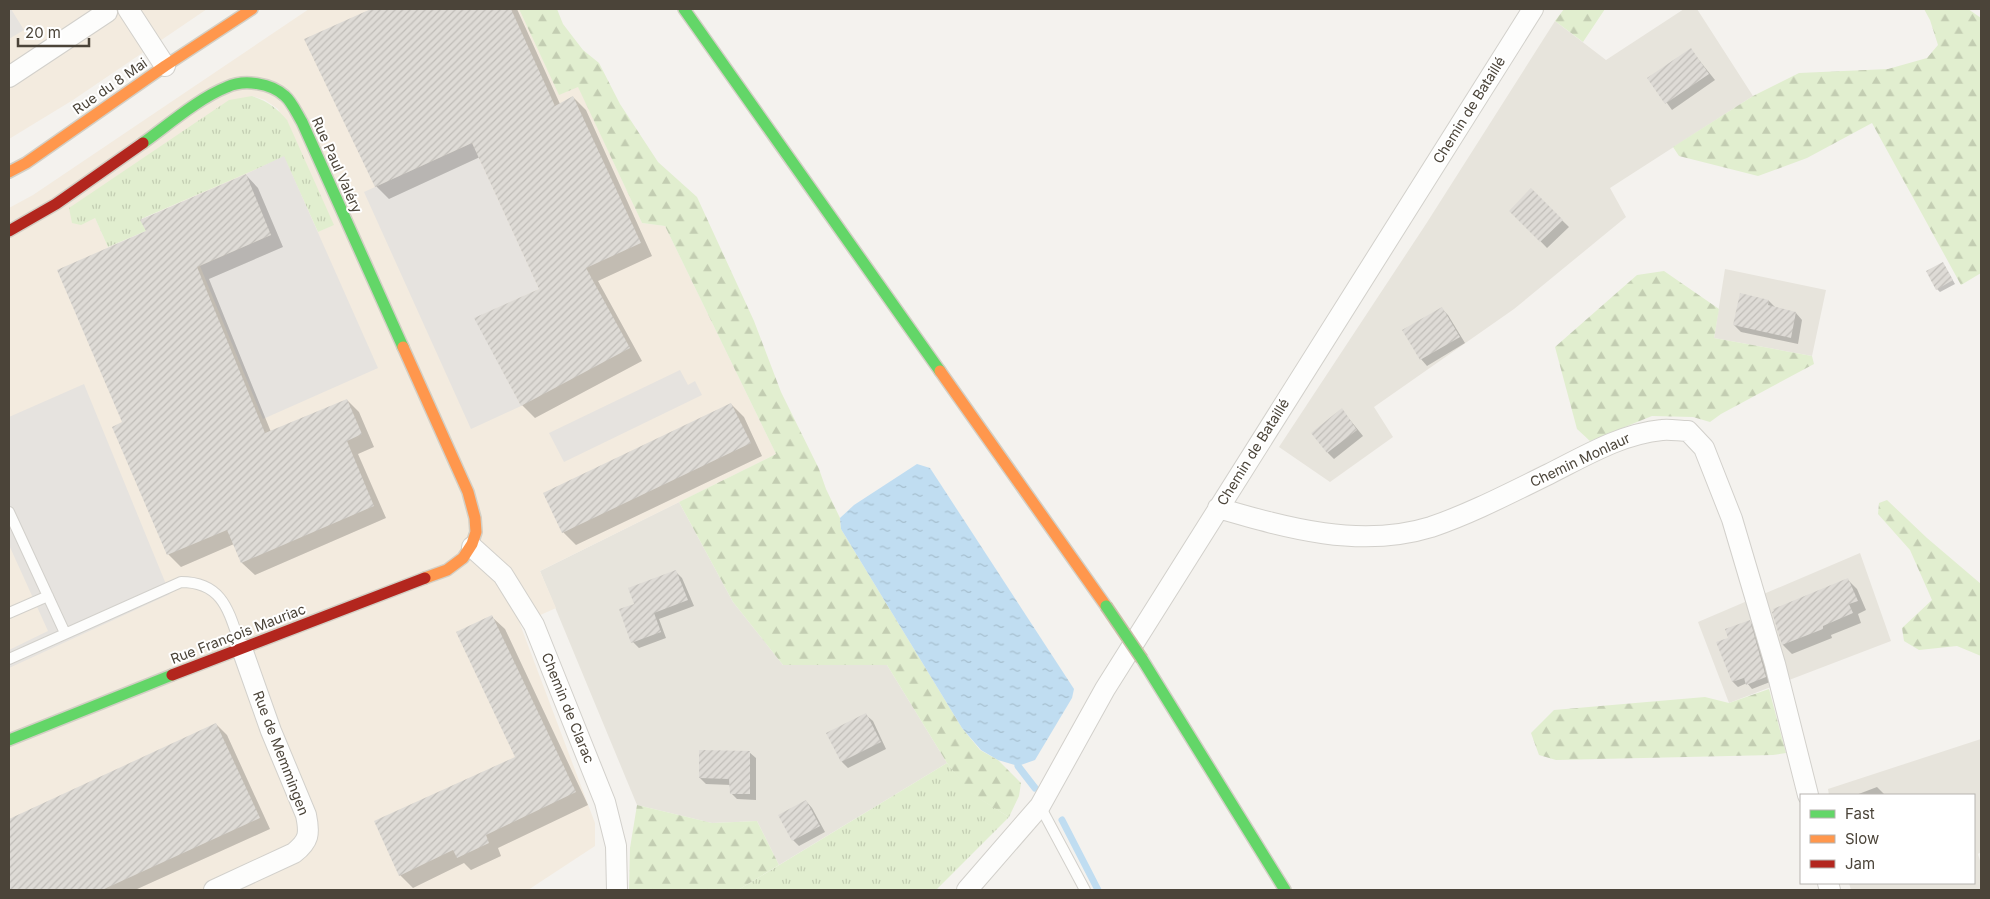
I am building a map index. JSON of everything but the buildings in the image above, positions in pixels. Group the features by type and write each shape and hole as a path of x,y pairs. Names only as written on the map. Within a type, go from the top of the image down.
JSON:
{"main road":[{"name":"Rue du 8 Mai","path":"9,172 26,163 165,66 252,9"},
{"path":"684,9 1106,606 1142,659 1285,890"},
{"name":"Rue Paul Valéry","path":"9,231 56,204 208,96 228,86 249,82 267,85 286,96 302,122 472,502 477,524 472,547"},
{"name":"Rue François Mauriac","path":"9,740 97,704 447,570 464,558 472,547"}],"street":[{"path":"87,9 97,12 112,10"},
{"path":"128,9 165,66"},
{"name":"Chemin de Bataillé","path":"967,890 1040,806 1104,689 1533,9"},
{"path":"9,76 112,10"},
{"name":"Chemin Monlaur","path":"1218,508 1283,527 1330,535 1381,536 1429,527 1472,511 1608,445 1635,435 1663,430 1688,431 1704,448 1732,520 1775,664 1808,794"},
{"name":"Chemin de Clarac","path":"472,547 503,575 534,625 606,802 616,846 617,890"},
{"name":"Rue de Memmingen","path":"214,890 294,853 305,844 309,830 306,815 270,731 242,649"}],"lane":[{"path":"10,518 65,633"},
{"path":"9,658 181,582 194,582 217,593 227,609 242,649"},
{"path":"9,613 48,596"},
{"path":"1040,806 1085,890"}],"shaded area":[{"path":"9,9 207,9 73,100 9,139"},
{"path":"9,9 11,9 24,30 9,39"},
{"path":"309,9 519,9 559,94 578,86 642,223 665,226 776,454 540,571 556,608 520,624 595,823 595,846 528,890 9,890 9,208 33,195","holes":["252,96 265,100 278,109 333,225 318,232 284,156 140,220 145,232 108,247 95,218"]},
{"path":"1684,9 1697,9 1753,96 1610,188 1626,217 1514,309 1374,407 1393,437 1330,482 1279,447 1426,224 1555,21 1606,60"},
{"path":"472,143 539,289 475,318 521,406 471,429 364,192"},
{"path":"284,156 378,368 263,419 200,266 271,235 246,174"},
{"path":"1725,269 1826,290 1812,356 1714,338"},
{"path":"680,370 688,385 695,381 702,395 564,462 549,433"},
{"path":"84,384 170,594 9,668 9,650 48,631 9,545 9,417"},
{"path":"679,502 733,602 783,665 887,665 947,763 779,865 757,821 712,823 637,805 540,571"},
{"path":"1860,553 1891,641 1729,703 1698,622"},
{"path":"1981,739 1981,852 1978,854 1981,864 1981,890 1851,890 1849,884 1975,884 1975,794 1829,794 1828,789"}],"green space":[{"path":"519,9 557,9 563,24 583,50 599,63 620,104 658,162 697,197 754,321 781,392 819,469 840,518 841,529 962,728 980,750 998,760 1021,783 1019,796 1009,817 970,793 947,763 887,665 783,665 733,602 679,502 776,454 665,226 642,223 578,87 559,95"},
{"path":"1564,9 1605,9 1583,42 1555,21"},
{"path":"1924,9 1968,9 1981,18 1981,273 1961,285 1872,123 1807,158 1758,176 1679,156 1673,147 1753,96 1799,73 1888,69 1927,58 1938,45 1930,20"},
{"path":"252,96 271,105 287,120 334,225 318,232 284,157 141,219 146,231 108,247 95,218 81,225 72,223 69,208 229,100"},
{"path":"1664,271 1719,309 1714,338 1812,356 1814,364 1721,414 1710,422 1693,417 1652,416 1590,441 1577,429 1555,347 1637,275"},
{"path":"1887,500 1927,538 1981,584 1981,656 1957,646 1919,650 1904,641 1902,628 1932,600 1910,550 1878,514 1879,503"},
{"path":"1769,689 1786,753 1773,755 1556,760 1539,755 1531,733 1554,710 1705,697 1729,703"},
{"path":"947,763 971,793 1009,817 936,890 738,890"},
{"path":"637,805 712,823 757,821 779,865 738,890 629,890 630,848"}],"water":[{"path":"917,464 930,468 1074,689 1072,698 1035,760 1018,766 998,760 981,750 962,728 841,529 840,518 854,505"}],"waterway":[{"path":"1018,766 1035,788"},
{"path":"1062,820 1098,890"}],"traffic: fast":[{"path":"684,9 940,371"},
{"path":"143,143 195,105 216,92 234,85 241,83 265,85 285,96 302,122 403,347"},
{"path":"1106,606 1142,659"},
{"path":"1142,659 1285,890"},
{"path":"9,740 172,675"}],"traffic: slow":[{"path":"9,172 26,163 165,66 252,9"},
{"path":"403,347 468,492 475,518 476,532 472,544 463,558 447,570 425,578"},
{"path":"940,371 1106,606"}],"traffic: jam":[{"path":"9,231 56,204 143,143"},
{"path":"172,675 425,578"}]}
